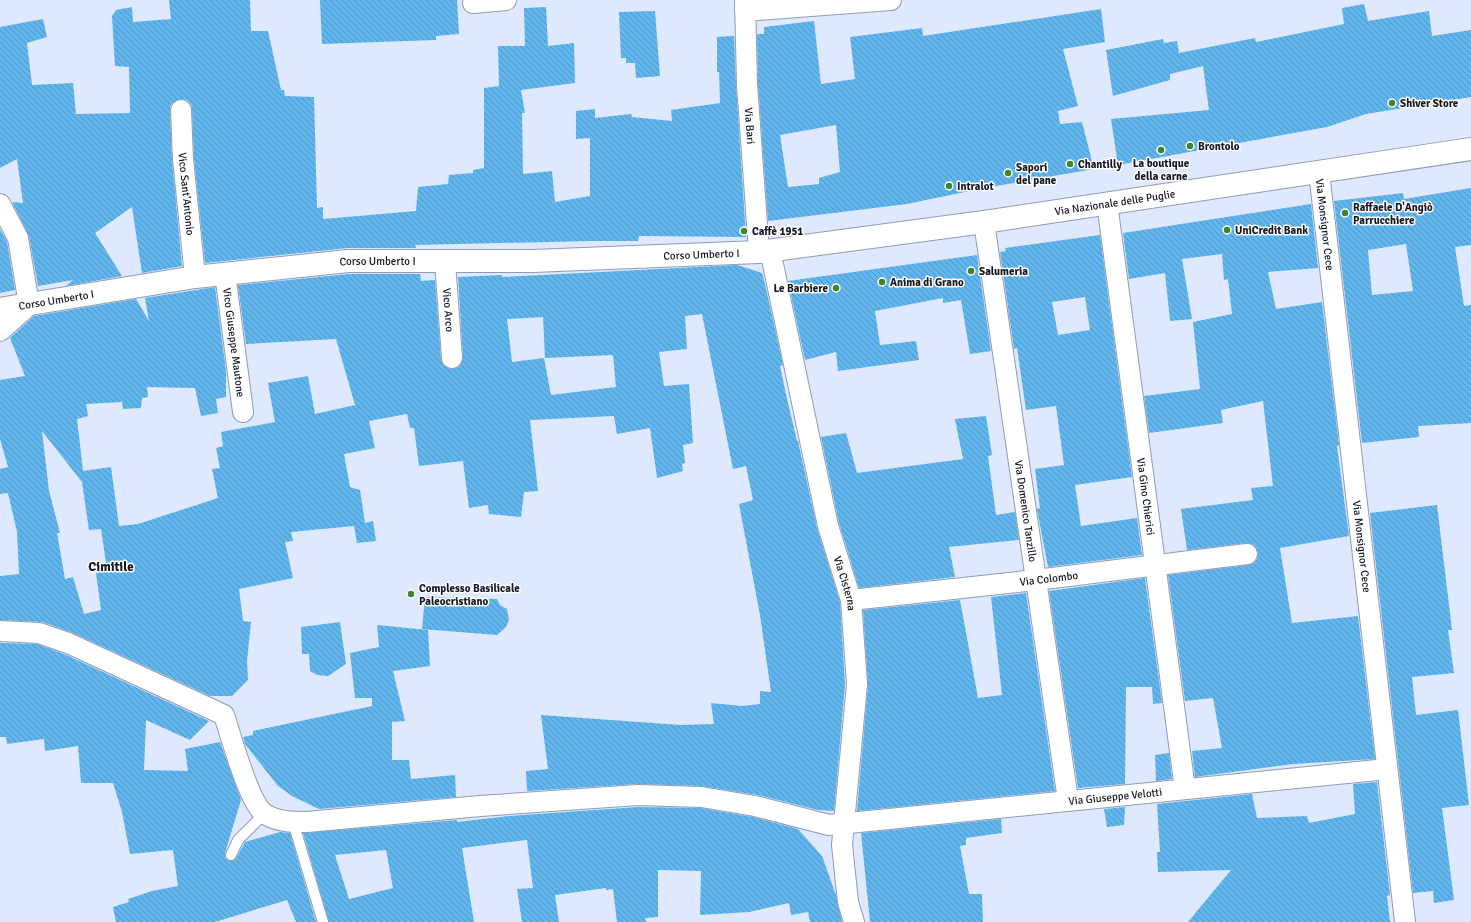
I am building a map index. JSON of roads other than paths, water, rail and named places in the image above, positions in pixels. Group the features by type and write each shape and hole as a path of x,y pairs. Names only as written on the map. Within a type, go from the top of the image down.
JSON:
{"main road":[{"name":"Via Nazionale delle Puglie","path":"764,251 984,222 1471,149"},
{"name":"Corso Umberto I","path":"0,309 195,277 348,261 533,261 764,251"}],"street":[{"path":"473,3 506,0"},
{"path":"745,6 891,0"},
{"name":"Via Bari","path":"745,6 747,84 764,251"},
{"name":"Vico Sant'Antonio","path":"180,110 183,159 195,277"},
{"name":"Via Monsignor Cece","path":"1319,172 1405,922"},
{"name":"Via Gino Chierici","path":"1108,203 1185,789"},
{"path":"0,204 18,238 29,305 0,331"},
{"name":"Via Domenico Tanzillo","path":"984,222 1068,800"},
{"name":"Via Cisterna","path":"764,251 828,526 851,600 856,684 842,845 848,902 854,922"},
{"name":"Vico Arco","path":"445,262 452,358"},
{"name":"Vico Giuseppe Mautone","path":"225,273 243,412"},
{"name":"Via Colombo","path":"851,600 1036,580 1247,554"},
{"path":"0,631 39,633 68,643 224,715 253,801 264,814"},
{"name":"Via Giuseppe Velotti","path":"264,814 282,821 293,822 638,795 701,797 755,806 829,825 1388,769"}],"lane":[{"path":"231,855 238,840 264,814"},
{"path":"293,822 323,922"}],"place":[{"name":"Shiver Store","path":"1392,103"},
{"name":"Brontolo","path":"1190,146"},
{"name":"La boutique della carne","path":"1161,150"},
{"name":"Chantilly","path":"1070,164"},
{"name":"Sapori del pane","path":"1008,173"},
{"name":"Intralot","path":"949,186"},
{"name":"Raffaele D'Angiò Parrucchiere","path":"1345,213"},
{"name":"UniCredit Bank","path":"1227,230"},
{"name":"Caffè 1951","path":"744,231"},
{"name":"Salumeria","path":"971,271"},
{"name":"Anima di Grano","path":"882,282"},
{"name":"Le Barbiere","path":"836,288"},
{"name":"Complesso Basilicale Paleocristiano","path":"411,594"}],"district":[{"name":"Cimitile","path":"111,567"}]}
